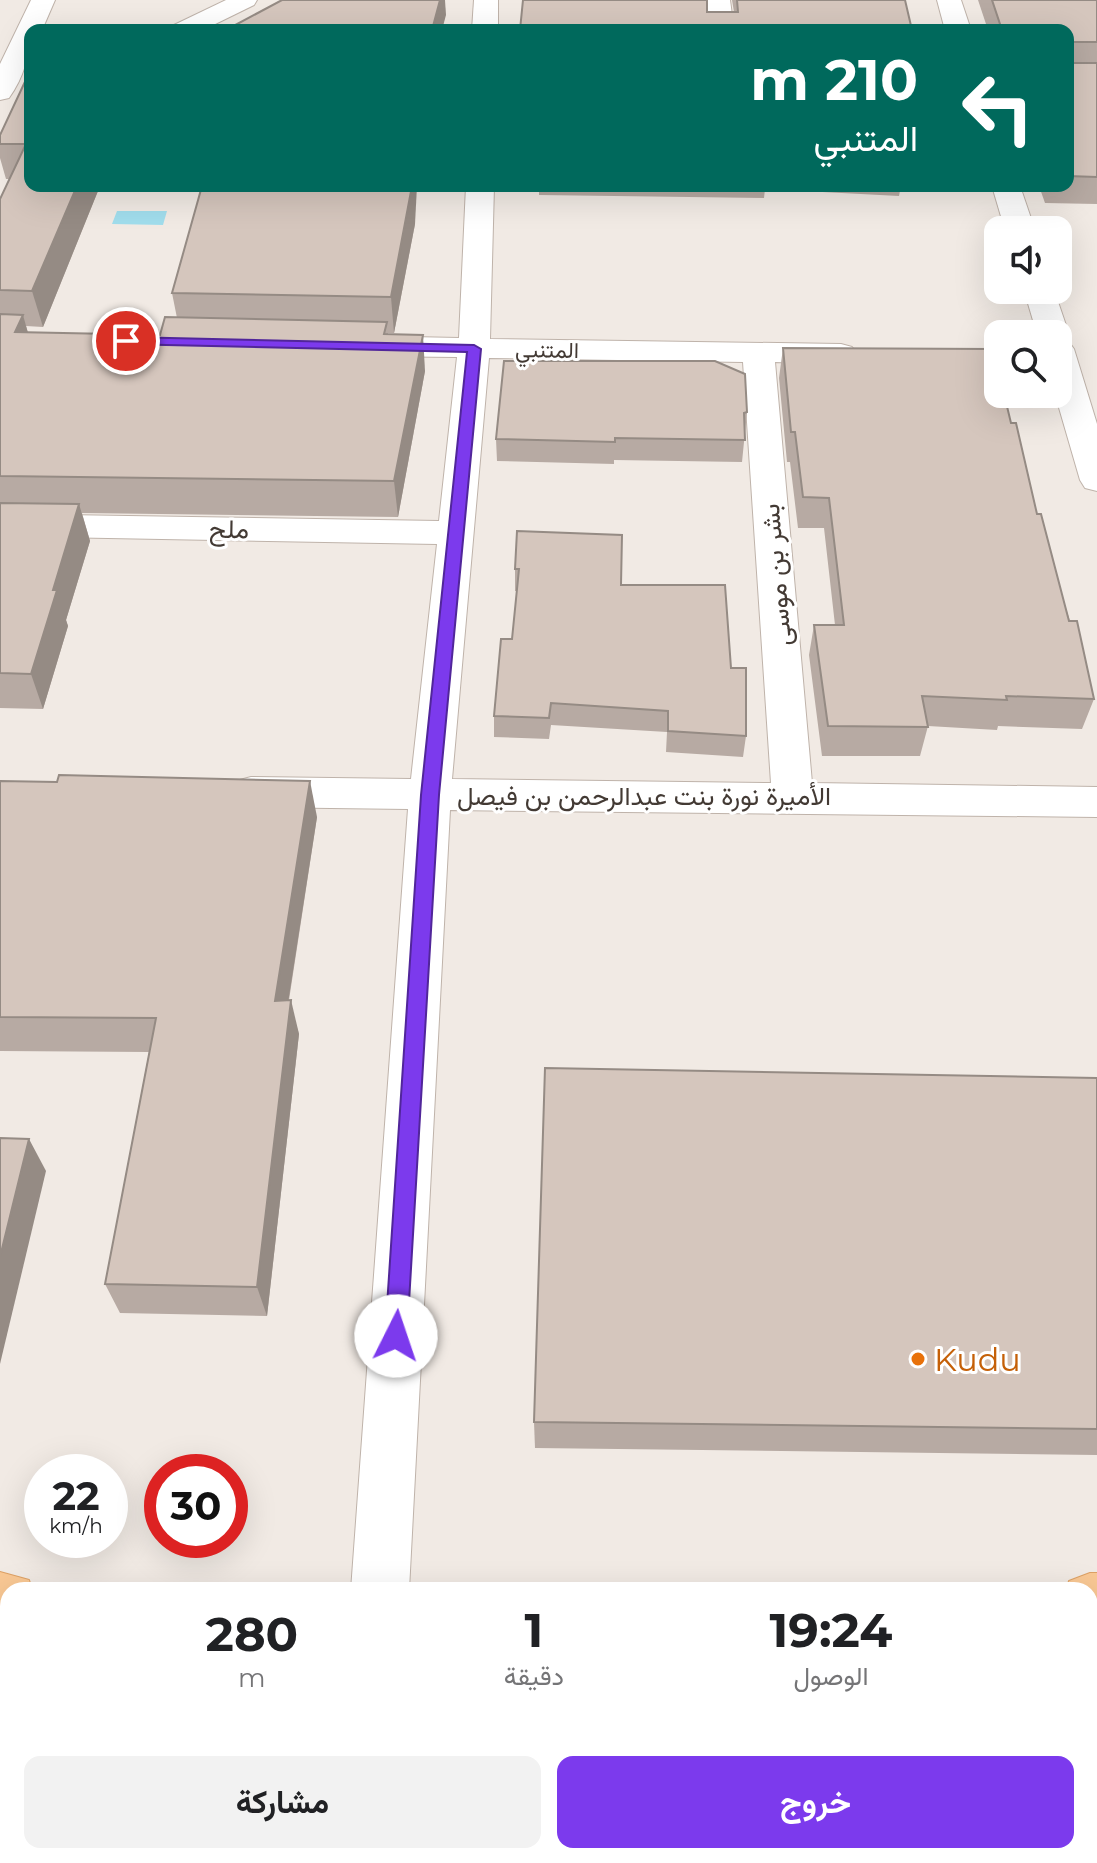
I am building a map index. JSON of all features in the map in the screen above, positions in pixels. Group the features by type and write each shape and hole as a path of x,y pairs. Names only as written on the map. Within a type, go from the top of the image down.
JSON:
{"street":[{"path":"33,24 43,0"},
{"path":"195,24 245,0"},
{"path":"485,24 486,0"},
{"path":"718,0 720,24"},
{"path":"949,0 956,24"},
{"path":"0,92 24,44"},
{"path":"381,1582 430,795 474,349 480,192"},
{"path":"1008,192 1016,216"},
{"name":"المتنبي","path":"332,345 870,355"},
{"name":"بشر بن موسى","path":"758,353 793,797"},
{"path":"1072,353 1097,358"},
{"path":"1072,397 1097,480"},
{"name":"ملح","path":"0,525 457,533"},
{"name":"الأميرة نورة بنت عبدالرحمن بن فيصل","path":"207,791 1097,802"}],"water":[{"path":"117,211 167,211 163,225 112,224"}],"building":[{"path":"282,0 440,0 434,24 237,24"},
{"path":"523,0 707,0 707,12 738,12 737,0 905,0 911,24 521,24"},
{"path":"992,0 1097,0 1097,42 1074,42 1074,24 1000,24"},
{"path":"1074,63 1097,63 1097,177 1074,176"},
{"path":"24,84 24,144 0,144 0,135"},
{"path":"24,148 24,192 74,192 32,291 0,290 0,199"},
{"path":"200,192 411,192 391,297 172,293"},
{"path":"0,314 23,315 15,332 160,335 165,317 387,322 384,334 423,335 394,481 0,476"},
{"path":"783,348 984,349 984,408 1007,408 1011,423 1016,423 1037,514 1041,514 1069,621 1077,621 1094,699 1006,696 1007,700 922,696 928,727 828,726 814,625 844,625 829,498 803,497 795,432 791,432"},
{"path":"504,361 715,361 745,374 745,440 615,438 615,442 496,439"},
{"path":"0,503 79,504 31,674 0,673"},
{"path":"517,531 622,535 621,585 725,585 731,668 746,668 746,736 668,731 668,711 551,703 549,718 494,716 501,639 512,639 519,569 515,569"},
{"path":"59,775 310,781 275,1001 291,1000 257,1287 105,1284 156,1018 0,1017 0,781 57,782"},
{"path":"545,1068 1097,1078 1097,1429 534,1422"},
{"path":"0,1138 29,1139 0,1257"}],"place":[{"name":"Kudu","path":"918,1359"}],"route":[{"path":"126,341 474,349 430,795 396,1336"}]}
